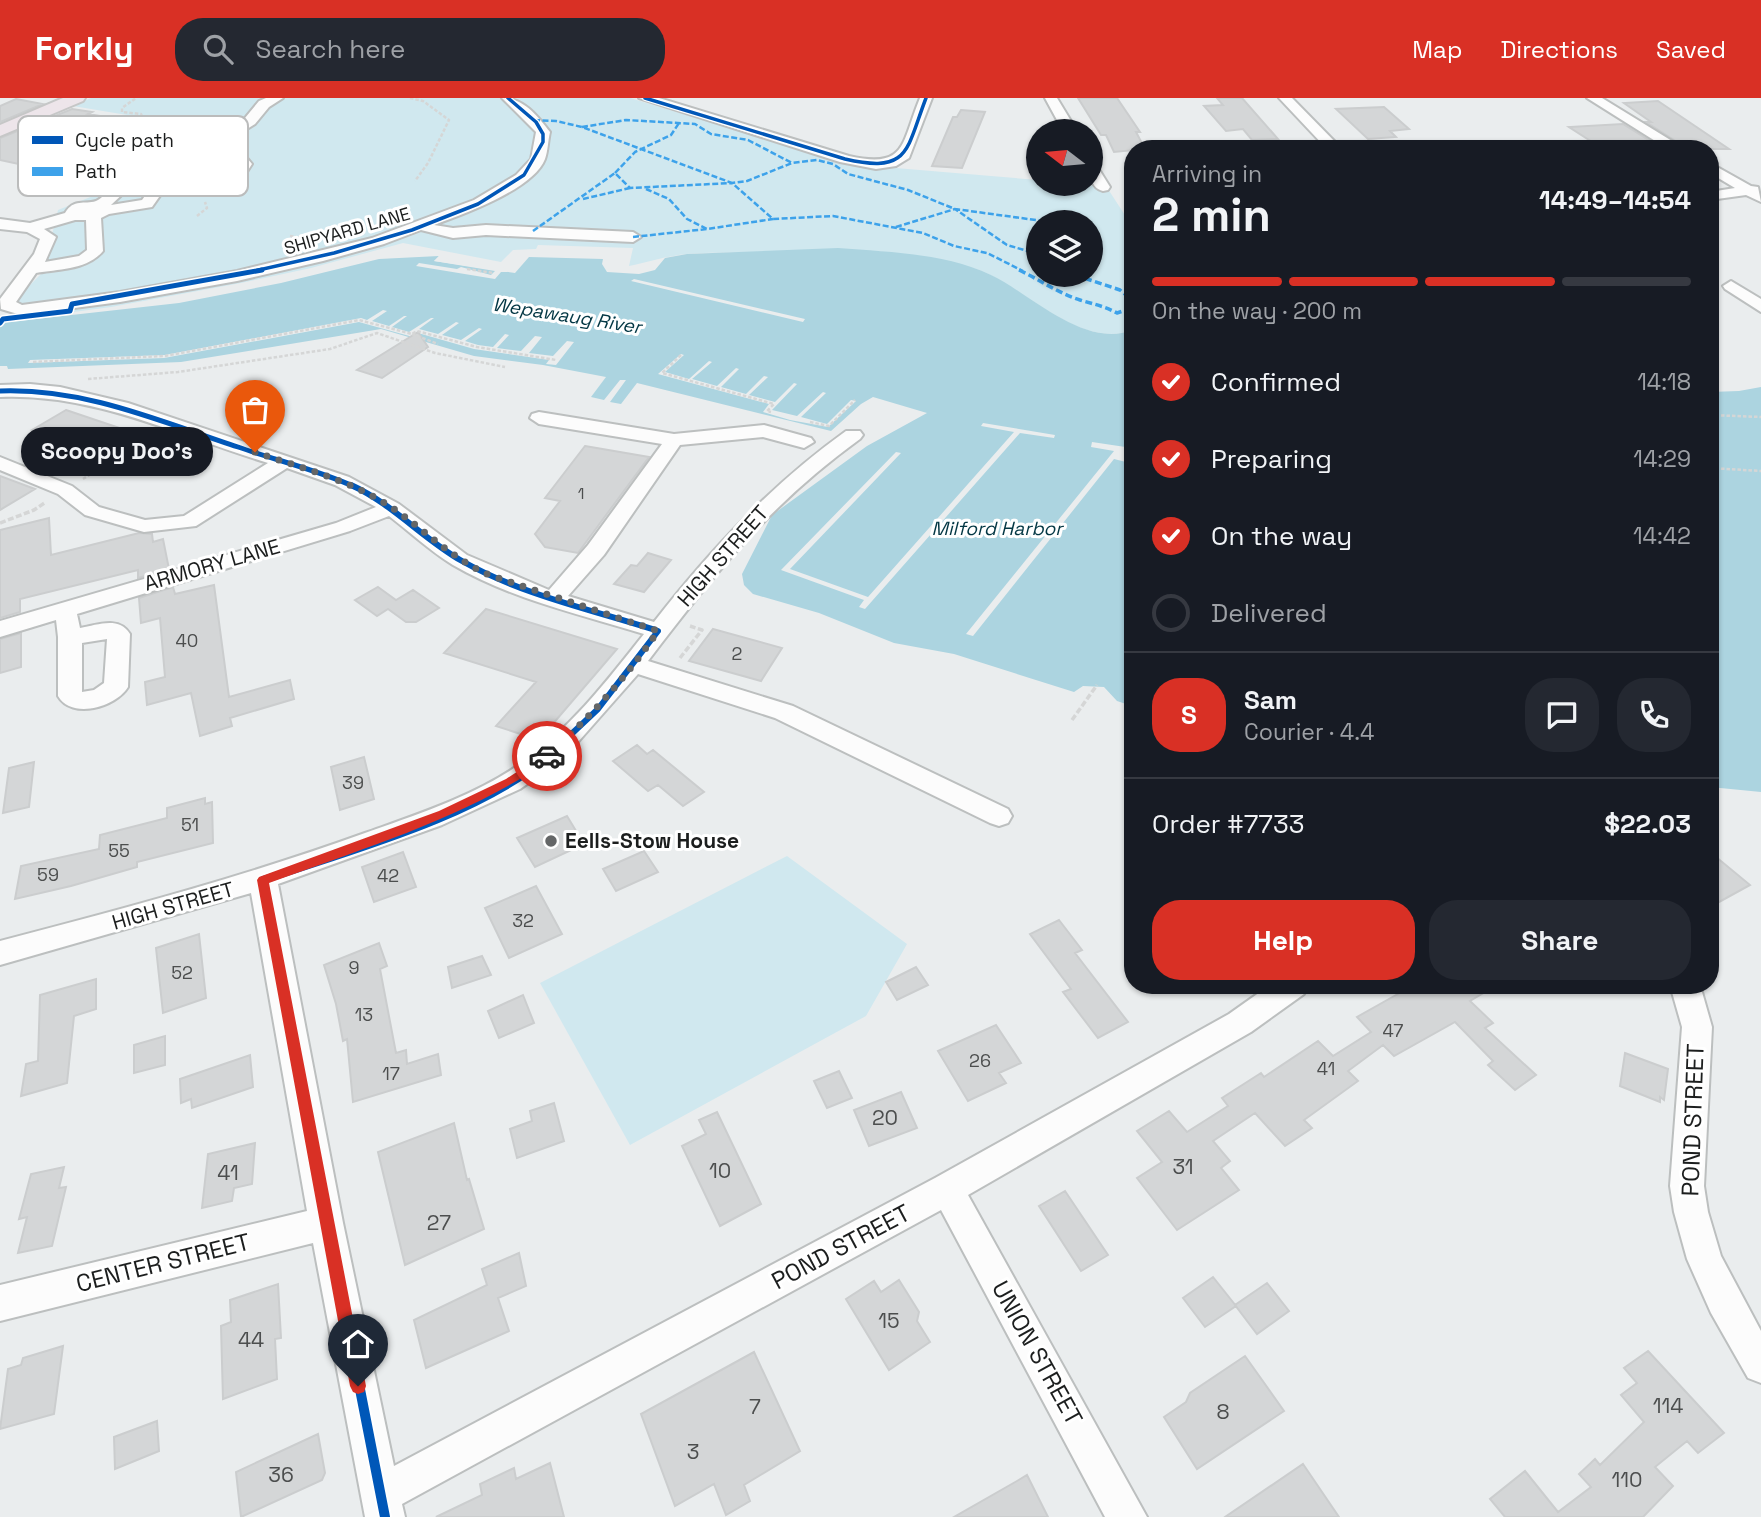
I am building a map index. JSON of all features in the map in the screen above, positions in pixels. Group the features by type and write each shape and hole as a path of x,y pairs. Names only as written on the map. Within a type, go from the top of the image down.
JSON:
{"main road":[{"path":"35,116 76,98"},
{"path":"0,131 18,123"}],"street":[{"path":"248,123 264,104 277,98"},
{"name":"SHIPYARD LANE","path":"31,228 45,233 48,242 32,269 8,299 6,305 11,309 33,310 96,301 293,264 378,241 479,203 521,178 538,160 543,132 538,124 508,98"},
{"path":"645,98 845,159 877,164 900,160 908,149 926,98"},
{"path":"1051,98 1063,119"},
{"path":"1285,98 1326,140"},
{"path":"1593,98 1663,140"},
{"path":"1719,172 1757,193"},
{"path":"1719,195 1757,193"},
{"path":"32,269 84,260 94,251 100,210 115,196"},
{"path":"0,224 31,228 74,215 147,204 153,196"},
{"path":"428,229 453,233 486,230 554,239 602,241 633,237"},
{"path":"1761,282 1731,286 1761,307"},
{"path":"0,391 46,391 90,398 283,462 359,489 392,508 463,562 515,585 669,627"},
{"path":"539,418 674,440 764,431 804,442"},
{"name":"HIGH STREET","path":"0,953 263,880 443,814 525,773 583,723 669,627 716,559 762,509 819,459 853,435"},
{"path":"555,597 596,550 674,440"},
{"path":"0,463 65,490 92,511 144,526 189,522 208,513 283,462"},
{"name":"ARMORY LANE","path":"0,629 343,527 392,508"},
{"path":"65,609 70,636"},
{"path":"635,665 784,712 999,816"},
{"path":"263,880 326,1223 382,1506"},
{"name":"POND STREET","path":"382,1506 1240,1023 1281,994"},
{"name":"POND STREET","path":"1688,994 1697,1027 1687,1186 1690,1210 1704,1264 1761,1365"},
{"name":"UNION STREET","path":"947,1189 1127,1517"},
{"name":"CENTER STREET","path":"0,1303 326,1223"}],"path":[{"path":"136,98 122,108 122,112 142,116"},
{"path":"410,98 423,101 449,120 428,163 415,181"},
{"path":"467,269 493,273"},
{"path":"33,362 165,356 359,320 438,344"},
{"path":"412,334 417,331 477,347 556,360"},
{"path":"78,379 178,372 330,349 377,333 435,353 505,367"},
{"path":"681,355 662,373 774,404 767,411 779,414"},
{"path":"804,420 829,426 855,400"},
{"path":"1719,415 1761,417"},
{"path":"1719,469 1761,471"},
{"path":"667,675 702,630 669,627"},
{"path":"1072,720 1097,685"}],"shaded area":[{"path":"91,98 630,98 848,164 1026,179 1026,196 1103,196 1103,186 1106,186 1124,214 1124,332 1112,334 1091,331 1050,312 973,268 919,256 811,250 695,253 629,266 633,248 538,245 536,249 513,250 501,262 403,243 311,268 241,283 111,307 6,321 24,291 43,272 58,210 93,196 248,196 248,116 133,116 73,106"},
{"path":"787,856 907,944 866,1016 630,1145 540,983"}],"water":[{"name":"Milford Harbor","path":"838,248 936,258 991,275 1077,326 1095,332 1114,334 1124,332 1124,703 1117,701 1104,687 1083,686 1074,692 954,654 894,643 819,613 753,594 744,585 742,574 772,515 867,446 927,413 873,397 861,404 831,431 637,383 621,404 610,402 626,380 620,380 604,400 591,397 606,377 474,356 381,329 181,362 8,369 7,366 0,366 0,323 179,303 281,283 379,259 439,256 434,261 515,273 529,257 603,259 602,264 607,272 639,274 655,270 665,258 687,254"},
{"path":"1761,387 1761,792 1719,788 1719,392"}],"pier":[{"path":"439,256 510,269 501,272 495,279 416,266 419,263 457,269 461,267 491,275 495,271 434,261"},
{"path":"634,279 805,319 803,322 631,281"},
{"path":"383,310 387,311 372,321 389,326 407,316 392,327 409,332 431,318 434,318 419,329 438,334 456,322 459,323 442,335 461,340 479,328 482,329 465,341 478,345 493,347 505,334 509,335 497,348 521,351 535,336 542,337 529,353 553,356 567,341 574,342 556,365 546,364 549,360 474,349 418,333 413,337 359,322 164,358 28,363 30,360 165,355 361,318 367,320"},
{"path":"681,354 684,355 665,372 689,379 709,361 712,362 692,379 717,386 736,368 739,369 721,387 746,394 764,376 768,377 749,395 775,402 794,383 797,384 772,410 797,416 823,392 826,393 801,417 827,424 851,400 856,401 828,427 790,420 763,412 769,404 658,374"},
{"path":"983,423 1055,435 1054,438 1020,433 865,609 859,607 864,600 781,570 896,452 901,453 790,569 868,597 1014,432 981,426"},
{"path":"1092,442 1124,447 1124,462 1114,459 973,636 966,634 1114,451 1091,447"}],"building":[{"path":"1078,98 1117,98 1140,132 1136,132 1140,140 1124,140 1124,151 1114,152 1106,135 1103,135 1103,119 1091,119"},
{"path":"1217,98 1242,98 1278,139 1252,140 1243,129 1226,131 1204,106 1223,105"},
{"path":"16,99 43,104 0,122 0,106"},
{"path":"1658,101 1716,140 1674,140 1646,122 1651,122 1624,103"},
{"path":"1384,107 1409,129 1390,131 1396,137 1368,139 1336,109"},
{"path":"72,109 100,116 55,116"},
{"path":"961,110 985,112 962,168 932,166 953,117 957,117"},
{"path":"1623,124 1649,140 1589,140 1569,127"},
{"path":"18,131 18,164 0,160 0,138"},
{"path":"1719,142 1729,149 1719,149"},
{"path":"418,332 428,347 382,378 357,370"},
{"path":"66,410 182,449 148,471 32,430"},
{"path":"585,446 649,457 578,553 545,547 535,534 560,501 545,498"},
{"path":"0,476 35,489 0,510"},
{"path":"49,518 51,555 139,533 152,534 153,542 163,539 169,569 138,578 138,570 20,599 20,612 0,618 0,530"},
{"path":"648,553 671,560 644,592 614,584 631,565 637,566"},
{"path":"214,585 229,697 290,680 294,699 230,718 232,726 200,736 191,693 147,705 145,682 165,677 160,618 141,623 139,598 173,587 175,594"},
{"path":"378,587 396,600 413,590 439,608 416,622 406,622 388,609 377,616 355,600"},
{"path":"486,609 617,649 539,740 496,726 536,682 444,653"},
{"path":"713,629 782,648 761,681 689,661"},
{"path":"21,633 21,667 0,673 0,639"},
{"path":"637,745 647,754 653,750 704,792 683,806 658,785 648,791 613,761"},
{"path":"364,757 374,799 340,810 331,767"},
{"path":"34,762 29,807 3,813 9,768"},
{"path":"205,798 205,804 212,802 213,843 137,862 137,867 71,886 15,899 21,866 99,849 100,835 167,818 167,808"},
{"name":"Eells-Stow House","path":"567,816 584,844 535,867 517,838"},
{"path":"644,851 658,872 616,891 603,869"},
{"path":"403,852 416,887 374,902 362,867"},
{"path":"1719,859 1750,885 1719,902"},
{"path":"536,886 562,934 509,958 485,908"},
{"path":"1059,920 1082,950 1075,953 1128,1022 1098,1038 1063,992 1071,989 1030,934"},
{"path":"199,934 206,998 163,1013 156,948"},
{"path":"379,943 387,966 380,969 396,1053 406,1050 407,1064 438,1054 441,1075 353,1102 347,1039 343,1041 336,1004 324,965"},
{"path":"482,956 491,975 452,988 448,967"},
{"path":"916,967 928,985 897,1000 886,982"},
{"path":"96,979 96,1009 74,1016 67,1083 21,1096 26,1064 38,1061 40,995"},
{"path":"1398,994 1482,994 1470,1001 1493,1023 1485,1028 1536,1075 1515,1090 1488,1065 1493,1061 1455,1022 1394,1056 1383,1045 1348,1071 1358,1081 1304,1120 1312,1128 1285,1146 1255,1113 1213,1141 1230,1161 1221,1168 1239,1190 1177,1230 1137,1178 1162,1162 1137,1131 1169,1111 1187,1132 1228,1106 1222,1098 1261,1073 1264,1077 1318,1041 1333,1056 1371,1032 1357,1017"},
{"path":"523,995 534,1023 499,1038 488,1011"},
{"path":"996,1025 1021,1063 999,1073 1006,1083 968,1101 938,1051"},
{"path":"165,1036 165,1065 134,1073 134,1045"},
{"path":"1625,1053 1668,1069 1664,1100 1660,1097 1660,1102 1620,1086"},
{"path":"250,1055 253,1087 192,1108 191,1099 181,1103 180,1079"},
{"path":"839,1071 852,1098 827,1108 814,1081"},
{"path":"901,1092 917,1128 869,1146 854,1110"},
{"path":"554,1103 564,1141 517,1158 510,1129 532,1121 530,1111"},
{"path":"717,1112 761,1204 720,1226 682,1146 706,1134 699,1120"},
{"path":"454,1123 467,1180 469,1179 484,1229 405,1265 378,1152"},
{"path":"255,1143 252,1184 234,1188 232,1201 202,1208 208,1154"},
{"path":"64,1167 59,1188 66,1187 52,1246 18,1253 27,1217 19,1219 31,1174"},
{"path":"1065,1191 1108,1255 1081,1271 1039,1206"},
{"path":"519,1253 526,1286 498,1298 509,1331 426,1368 414,1320 487,1285 482,1269"},
{"path":"1213,1277 1236,1306 1205,1327 1183,1298"},
{"path":"899,1280 919,1312 917,1321 930,1342 889,1370 846,1299 874,1281 881,1292"},
{"path":"1267,1283 1289,1311 1257,1334 1235,1305"},
{"path":"278,1284 281,1338 275,1339 277,1379 223,1399 221,1326 231,1322 230,1300"},
{"path":"63,1346 54,1414 0,1429 8,1369 21,1365 23,1358"},
{"path":"1648,1351 1724,1433 1698,1453 1687,1441 1655,1467 1673,1486 1643,1517 1505,1517 1490,1499 1525,1471 1558,1512 1591,1487 1579,1474 1595,1459 1600,1465 1644,1422 1621,1395 1637,1383 1624,1368"},
{"path":"754,1352 800,1451 744,1485 750,1501 726,1515 714,1484 675,1506 641,1414"},
{"path":"1245,1356 1284,1411 1197,1469 1164,1417 1186,1402 1190,1393"},
{"path":"157,1421 159,1451 115,1469 114,1437"},
{"path":"318,1434 325,1473 322,1480 241,1517 236,1472"},
{"path":"550,1463 564,1517 436,1517 482,1495 480,1484 514,1468 516,1479"},
{"path":"1303,1464 1339,1517 1225,1517"},
{"path":"1027,1475 1048,1517 954,1517 1017,1481"}],"marked path":[{"path":"534,120 556,121 582,127 732,183 773,219 833,216 923,233 954,246 987,253 1042,284 1080,300 1103,305 1117,313 1124,311"},
{"path":"582,127 626,120 695,124 711,134 748,140 792,163"},
{"path":"615,173 635,152 671,135 679,123"},
{"path":"533,231 615,173 630,188 732,183 747,181 792,163 817,160 833,164 848,174 908,190 955,209 1026,219"},
{"path":"583,199 630,188"},
{"path":"646,189 669,199 687,219 707,229 773,219"},
{"path":"896,227 955,209 1007,245 1026,251"},
{"path":"633,237 707,229"},
{"path":"1103,286 1124,292"}],"cycle path":[{"path":"0,323 3,319 70,311 72,304 178,286 334,253 412,230 478,204 524,175 543,142 543,134 536,122 508,98"},
{"path":"645,98 845,159 876,164 891,163 904,155 926,98"},
{"path":"0,391 30,390 91,398 325,475 374,497 447,552 473,567 541,595 658,631 598,709 563,744 524,774 431,821 263,880 326,1223 385,1517"}],"way so far":[{"path":"255,452 315,472 373,496 463,562 489,575 658,631 635,665 602,703 547,756"}],"place":[{"name":"Scoopy Doo's","path":"255,452"},
{"name":"Eells-Stow House","path":"551,841"}],"route":[{"path":"358,1386 263,880 443,814 510,782 547,756"}],"water label":[{"name":"Wepawaug River","path":"567,315"}]}
